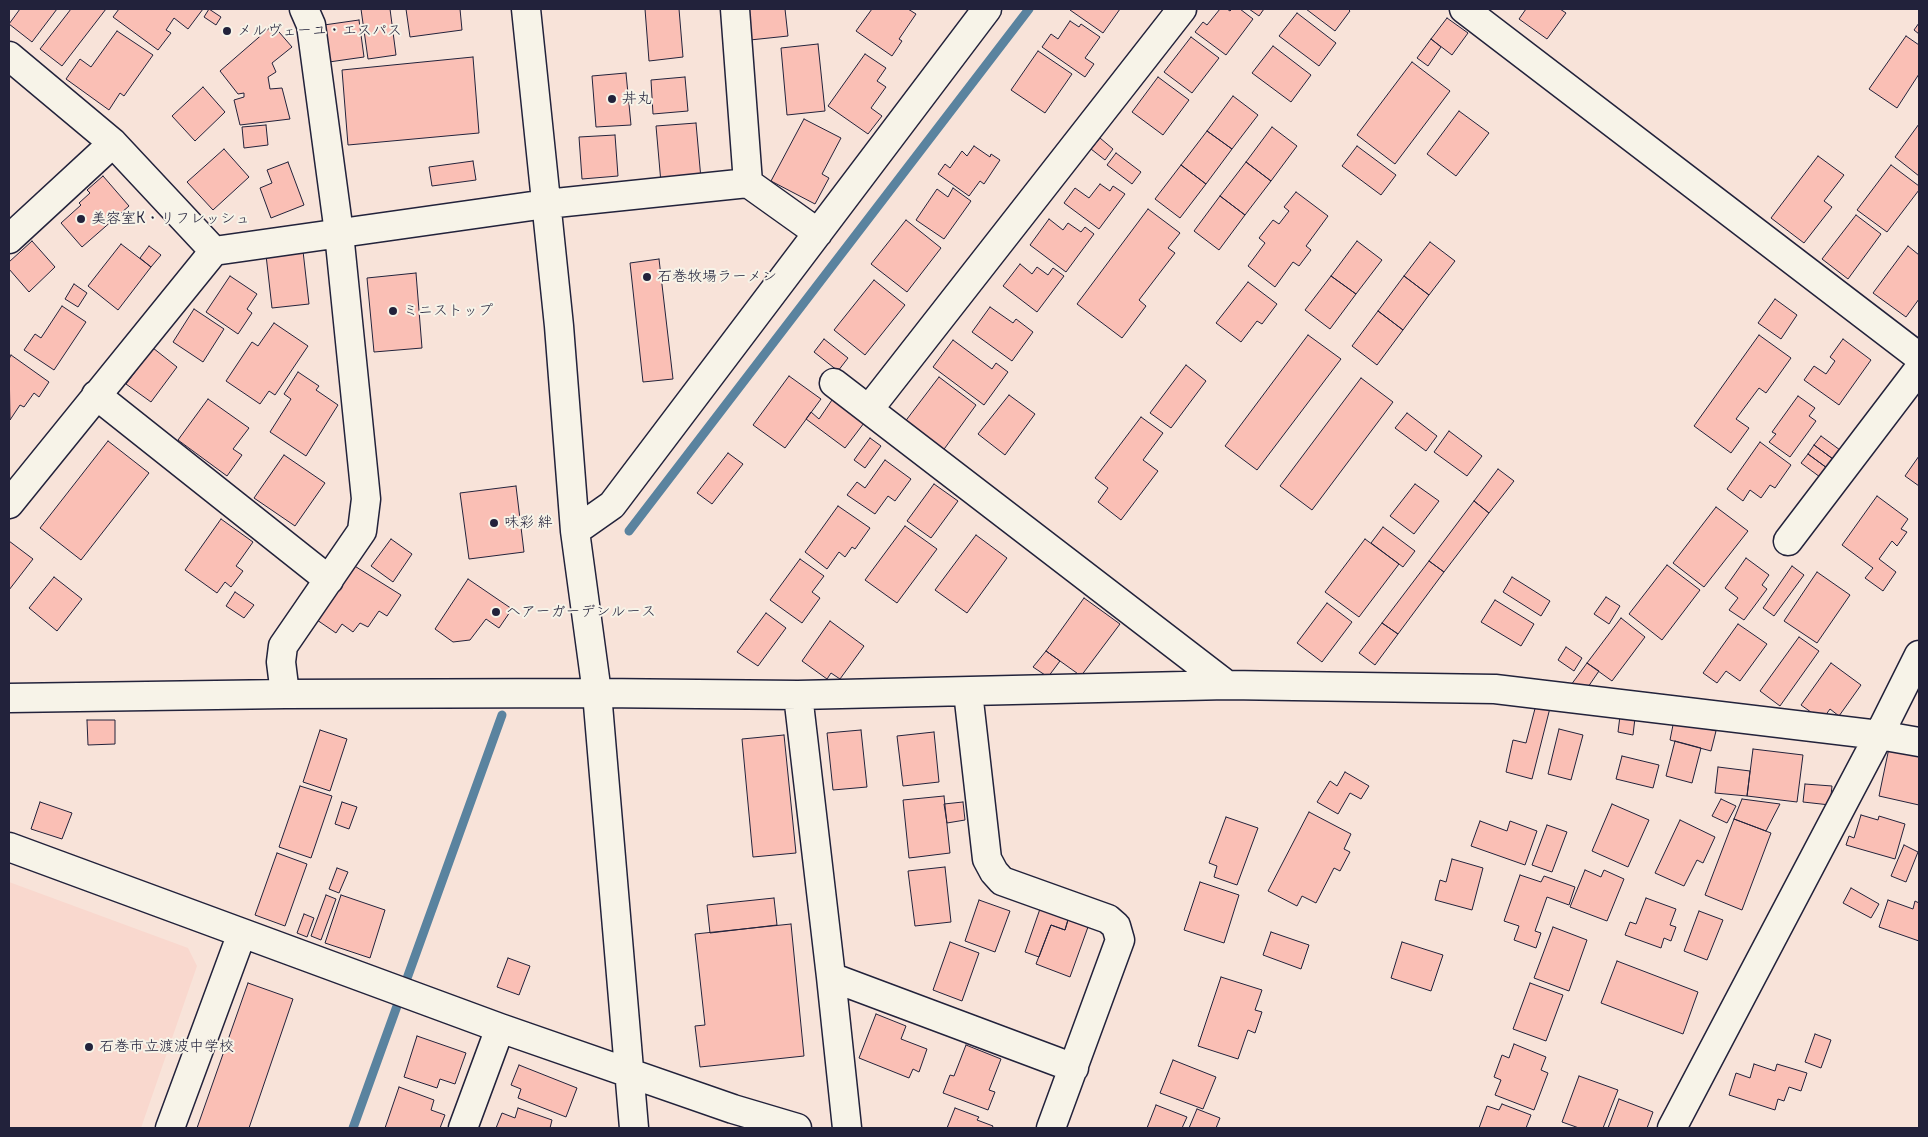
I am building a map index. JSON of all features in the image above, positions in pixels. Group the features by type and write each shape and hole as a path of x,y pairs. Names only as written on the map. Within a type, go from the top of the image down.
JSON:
{"street":[{"path":"285,694 281,662 282,646 362,531 366,499 339,233 311,25 304,9"},
{"path":"526,9 559,326 576,531 596,693 634,1128"},
{"path":"734,9 748,183"},
{"path":"576,531 612,505 987,9"},
{"path":"869,409 1182,9"},
{"path":"1464,9 1919,356"},
{"path":"9,56 113,143 214,251"},
{"path":"9,239 113,143"},
{"path":"9,504 214,251 546,204 748,183 818,232"},
{"path":"1788,541 1919,369"},
{"path":"834,383 1228,685"},
{"path":"96,396 329,580"},
{"path":"1672,1128 1879,735 1919,655"},
{"path":"9,698 285,694 596,693 798,695 1228,685 1495,689 1879,735 1919,742"},
{"path":"968,692 987,859 994,872 1002,881 1108,919 1116,926 1120,940 1051,1128"},
{"path":"798,695 847,1128"},
{"path":"9,847 500,1028 733,1109 797,1128"},
{"path":"170,1128 242,933"},
{"path":"831,976 1074,1068"},
{"path":"463,1128 500,1028"}],"shaded area":[{"name":"石巻市立渡波中学校","path":"9,882 188,948 197,966 141,1128 9,1128"}],"building":[{"path":"20,9 57,9 32,42 9,24"},
{"path":"71,9 106,9 62,66 40,49"},
{"path":"119,9 203,9 188,29 174,18 166,30 171,33 158,50 113,17"},
{"path":"209,9 221,17 216,25 204,17"},
{"path":"361,9 390,9 396,55 368,59"},
{"path":"406,9 460,9 462,30 410,37"},
{"path":"645,9 679,9 683,57 649,61"},
{"path":"747,9 785,9 788,36 750,40"},
{"path":"872,9 908,9 916,14 899,39 902,41 892,56 856,31"},
{"path":"1071,9 1120,9 1103,33"},
{"path":"1220,9 1230,11 1232,9 1240,9 1253,19 1226,55 1195,32 1203,22 1207,25"},
{"path":"1249,9 1264,9 1259,16"},
{"path":"1306,9 1348,9 1350,11 1335,31"},
{"path":"1526,9 1560,9 1566,13 1547,39 1519,19"},
{"path":"1297,13 1336,43 1319,66 1279,36"},
{"path":"1447,18 1468,33 1452,55 1431,39"},
{"path":"359,20 364,57 329,62 324,25"},
{"path":"1070,21 1079,27 1081,24 1100,37 1085,58 1094,64 1085,77 1042,47 1051,34 1058,39"},
{"path":"1919,23 1919,34 1914,30"},
{"path":"273,25 292,47 272,63 276,72 268,77 270,89 282,88 290,119 240,125 234,100 244,97 244,93 238,94 220,71"},
{"path":"117,31 153,55 124,96 120,93 109,110 66,79 80,59 91,67"},
{"path":"1906,36 1919,45 1919,74 1897,108 1869,89"},
{"path":"1191,37 1219,58 1192,93 1164,72"},
{"path":"1431,39 1441,47 1428,66 1417,58"},
{"path":"818,44 825,111 787,115 781,48"},
{"path":"1273,46 1311,75 1291,102 1252,73"},
{"path":"1038,51 1072,74 1045,113 1011,90"},
{"path":"865,54 886,68 877,81 886,87 871,108 882,116 868,134 828,106"},
{"path":"473,57 479,133 348,145 342,70"},
{"path":"1412,62 1450,91 1395,164 1357,135"},
{"path":"626,73 631,125 596,127 592,76"},
{"path":"685,77 688,111 653,114 651,80"},
{"path":"1158,77 1189,100 1163,135 1132,112"},
{"path":"203,87 225,112 195,141 172,116"},
{"path":"1233,96 1258,115 1232,149 1207,131"},
{"path":"1459,111 1489,133 1456,176 1427,154"},
{"path":"804,119 841,138 822,174 829,178 815,204 771,181"},
{"path":"696,123 701,179 661,183 656,126"},
{"path":"1919,124 1919,176 1895,157"},
{"path":"266,125 268,145 244,148 242,127"},
{"path":"1272,127 1297,146 1271,181 1246,162"},
{"path":"1207,131 1232,149 1206,184 1181,165"},
{"path":"615,135 618,176 582,179 579,137"},
{"path":"1100,138 1113,149 1105,160 1091,149"},
{"path":"974,146 990,157 991,154 1000,160 984,184 980,181 969,196 938,174 945,164 950,168 962,151 967,156"},
{"path":"1357,146 1396,175 1381,195 1342,166"},
{"path":"224,149 249,177 213,210 187,182"},
{"path":"1116,153 1141,172 1132,184 1107,165"},
{"path":"1818,156 1844,175 1824,201 1832,207 1804,243 1771,218"},
{"path":"473,161 476,180 432,186 429,167"},
{"path":"288,162 304,205 271,218 260,188 272,183 267,170"},
{"path":"1246,162 1271,181 1245,215 1220,196"},
{"path":"1181,165 1206,184 1180,218 1155,199"},
{"path":"1891,165 1919,186 1919,190 1887,232 1857,210"},
{"path":"103,176 129,206 82,247 61,223 81,205 79,203 90,193 87,190"},
{"path":"1100,184 1110,191 1113,186 1125,194 1099,229 1064,203 1075,188 1089,198"},
{"path":"953,188 971,201 944,239 916,220 937,189 948,197"},
{"path":"1296,192 1328,216 1306,246 1311,250 1299,266 1293,262 1275,287 1248,266 1265,243 1259,238 1273,220 1279,224 1289,211 1284,207"},
{"path":"1220,196 1245,215 1219,250 1194,231"},
{"path":"1148,209 1180,233 1168,248 1175,253 1139,300 1146,306 1122,338 1077,304"},
{"path":"1856,215 1881,234 1848,279 1822,259"},
{"path":"1049,219 1063,230 1068,223 1081,232 1085,227 1094,234 1066,272 1030,245"},
{"path":"906,220 941,248 907,292 871,264"},
{"path":"32,241 55,267 29,292 9,269 9,262"},
{"path":"1357,241 1382,260 1356,294 1331,276"},
{"path":"1430,242 1455,261 1429,295 1404,276"},
{"path":"121,244 151,267 118,310 88,286"},
{"path":"149,246 161,255 151,267 140,258"},
{"path":"1908,246 1919,255 1919,299 1906,317 1873,293"},
{"path":"303,251 309,304 272,308 266,255"},
{"path":"659,259 673,379 643,382 630,263"},
{"path":"1020,264 1032,274 1037,267 1048,275 1053,268 1064,276 1037,312 1003,286"},
{"path":"416,273 422,348 374,352 367,278"},
{"path":"230,276 257,294 247,309 252,313 238,334 206,312"},
{"path":"1331,276 1356,294 1330,329 1305,310"},
{"path":"1404,276 1429,295 1403,330 1378,311"},
{"path":"874,280 905,305 865,355 834,330"},
{"path":"1248,282 1277,304 1262,324 1257,321 1241,342 1216,323"},
{"path":"74,284 87,293 78,307 65,299"},
{"path":"1775,299 1797,315 1781,339 1758,323"},
{"path":"62,306 86,322 54,370 24,350 35,334 41,338"},
{"path":"990,307 1013,323 1016,319 1033,332 1012,361 972,332"},
{"path":"194,309 224,329 203,362 173,342"},
{"path":"1378,311 1403,330 1377,365 1352,346"},
{"path":"274,323 308,346 275,395 269,391 260,404 226,381 252,342 258,346"},
{"path":"1308,335 1341,359 1257,470 1225,446"},
{"path":"1759,335 1791,358 1766,393 1759,388 1736,419 1749,428 1731,453 1694,426"},
{"path":"824,339 848,358 838,371 814,352"},
{"path":"1843,339 1871,360 1839,405 1804,380 1814,366 1826,374 1835,361 1830,357"},
{"path":"953,340 992,369 996,363 1008,372 984,405 933,367"},
{"path":"153,348 177,367 151,402 126,384"},
{"path":"11,355 49,382 39,397 34,393 24,407 20,405 10,420 9,359"},
{"path":"1186,365 1206,381 1171,428 1150,413"},
{"path":"298,372 319,386 316,390 338,405 306,456 270,432 291,399 284,394"},
{"path":"789,376 821,399 785,448 753,425"},
{"path":"939,377 976,405 942,452 904,423"},
{"path":"1361,378 1393,402 1312,510 1280,486"},
{"path":"1009,395 1035,414 1005,455 978,434"},
{"path":"1798,396 1815,408 1809,416 1816,421 1790,457 1769,442 1776,434 1772,432"},
{"path":"208,399 249,428 233,449 242,455 227,476 178,440"},
{"path":"832,400 864,423 845,448 806,419 811,412 819,419"},
{"path":"1407,413 1437,436 1426,451 1395,428"},
{"path":"1141,417 1163,433 1143,460 1158,471 1121,520 1098,502 1108,488 1095,478"},
{"path":"1449,431 1482,456 1467,476 1434,452"},
{"path":"1821,436 1840,450 1833,459 1814,445"},
{"path":"870,438 881,446 865,468 854,460"},
{"path":"108,441 149,473 81,560 40,528"},
{"path":"1760,442 1791,465 1775,488 1770,485 1761,498 1750,490 1743,501 1727,489"},
{"path":"1814,445 1833,459 1827,468 1808,454"},
{"path":"728,453 743,464 712,504 697,493"},
{"path":"1808,454 1827,468 1820,477 1801,463"},
{"path":"284,455 325,483 295,526 254,498"},
{"path":"1919,456 1919,486 1905,476"},
{"path":"885,460 911,479 895,501 888,496 875,514 847,495 857,482 865,488"},
{"path":"1498,469 1514,481 1489,513 1474,501"},
{"path":"934,484 958,501 931,538 907,521"},
{"path":"1415,484 1439,501 1414,534 1390,516"},
{"path":"516,486 524,552 469,559 460,493"},
{"path":"1877,496 1908,519 1901,529 1907,532 1897,546 1892,541 1879,559 1896,572 1883,591 1865,578 1873,568 1842,545"},
{"path":"1474,501 1489,513 1444,572 1429,561"},
{"path":"838,506 870,528 855,549 852,547 845,557 839,552 827,569 805,552"},
{"path":"1716,507 1748,531 1704,587 1673,563"},
{"path":"221,519 253,542 236,566 243,571 231,587 225,582 217,593 185,570"},
{"path":"905,526 937,549 897,603 865,580"},
{"path":"1383,527 1415,551 1403,567 1371,543"},
{"path":"976,535 1007,558 967,613 935,590"},
{"path":"391,539 412,554 393,582 371,566"},
{"path":"1365,539 1399,564 1359,617 1325,592"},
{"path":"9,541 33,559 9,590"},
{"path":"1746,558 1769,575 1762,585 1767,589 1744,620 1729,610 1738,598 1725,588"},
{"path":"800,559 824,576 812,592 820,598 802,623 770,600"},
{"path":"1429,561 1444,572 1398,634 1382,623"},
{"path":"353,565 401,595 387,616 379,611 368,627 360,623 353,632 342,624 336,633 317,620"},
{"path":"1667,565 1700,590 1662,640 1629,614"},
{"path":"1792,566 1804,575 1774,616 1763,608"},
{"path":"1817,572 1850,595 1817,643 1784,621"},
{"path":"54,577 82,599 57,631 29,608"},
{"path":"1512,577 1550,601 1541,616 1503,592"},
{"path":"468,579 512,609 499,628 486,619 470,640 453,642 435,629"},
{"path":"235,592 254,605 244,618 226,606"},
{"path":"1606,597 1620,606 1609,624 1594,614"},
{"path":"1084,598 1120,624 1081,676 1046,651"},
{"path":"1495,600 1534,624 1521,646 1481,622"},
{"path":"1327,603 1352,622 1322,662 1297,643"},
{"path":"766,613 786,628 758,666 737,652"},
{"path":"1621,618 1645,637 1612,681 1587,663"},
{"path":"830,621 864,646 840,679 831,673 827,679 802,661"},
{"path":"1382,623 1398,634 1375,665 1359,653"},
{"path":"1738,624 1767,644 1740,681 1726,671 1717,683 1703,673"},
{"path":"1799,637 1819,651 1780,706 1760,691"},
{"path":"1566,647 1582,658 1574,671 1558,660"},
{"path":"1046,651 1060,661 1048,677 1033,667"},
{"path":"1587,663 1599,671 1588,687 1571,685"},
{"path":"1831,663 1861,685 1839,716 1830,709 1822,720 1801,705"},
{"path":"1537,701 1551,704 1532,779 1506,772 1513,740 1526,743"},
{"path":"1620,716 1635,718 1633,735 1618,732"},
{"path":"87,720 115,720 115,744 88,745"},
{"path":"1674,720 1716,731 1711,751 1670,740"},
{"path":"1559,729 1583,735 1571,780 1548,774"},
{"path":"320,730 347,739 330,791 303,782"},
{"path":"861,730 867,787 833,790 827,733"},
{"path":"934,732 939,782 903,786 897,736"},
{"path":"784,735 796,853 753,857 742,739"},
{"path":"1675,741 1701,748 1692,783 1666,776"},
{"path":"1889,748 1919,755 1919,805 1879,796"},
{"path":"1753,749 1803,755 1797,802 1747,796"},
{"path":"1622,756 1659,765 1653,788 1616,779"},
{"path":"1718,767 1750,771 1747,796 1715,793"},
{"path":"1345,772 1369,786 1361,799 1350,793 1338,814 1317,802 1330,781 1337,786"},
{"path":"1805,784 1832,786 1830,805 1803,802"},
{"path":"300,786 332,796 311,858 279,847"},
{"path":"944,796 950,853 909,858 903,800"},
{"path":"1721,799 1736,806 1727,823 1712,816"},
{"path":"1742,799 1780,804 1766,831 1734,819"},
{"path":"40,802 72,813 62,839 31,829"},
{"path":"342,802 357,807 349,829 335,824"},
{"path":"963,802 965,820 947,823 944,804"},
{"path":"1612,804 1649,820 1628,867 1592,851"},
{"path":"1309,812 1351,834 1344,849 1350,852 1340,871 1334,868 1316,903 1302,896 1297,906 1268,891"},
{"path":"1861,815 1878,820 1879,816 1905,824 1895,859 1846,845 1849,836 1854,838"},
{"path":"1226,817 1258,828 1237,885 1214,877 1217,866 1209,863"},
{"path":"1734,819 1771,833 1742,910 1705,895"},
{"path":"1680,820 1715,837 1703,863 1697,860 1684,886 1655,873"},
{"path":"1480,821 1507,831 1510,821 1537,831 1525,865 1471,846"},
{"path":"1547,825 1567,832 1552,872 1532,865"},
{"path":"1904,845 1918,852 1906,882 1891,876"},
{"path":"277,853 307,864 285,926 255,915"},
{"path":"1452,859 1483,868 1472,910 1435,900 1440,880 1446,882"},
{"path":"945,867 951,922 915,926 908,871"},
{"path":"337,868 348,872 339,893 329,889"},
{"path":"1585,870 1601,877 1604,870 1624,879 1607,921 1570,907"},
{"path":"1520,875 1541,882 1544,876 1575,887 1569,905 1547,897 1535,931 1541,933 1536,948 1514,940 1519,926 1504,921"},
{"path":"1200,882 1239,895 1224,943 1184,930"},
{"path":"1851,888 1879,904 1871,918 1843,903"},
{"path":"326,895 336,899 321,940 311,936"},
{"path":"341,895 385,910 370,958 325,943"},
{"path":"774,898 777,925 710,933 707,905"},
{"path":"1646,898 1676,909 1670,925 1676,927 1671,941 1664,938 1661,948 1625,935 1630,922 1636,924"},
{"path":"979,900 1010,911 995,952 965,941"},
{"path":"1888,900 1913,909 1915,901 1919,903 1919,941 1879,927"},
{"path":"1041,906 1069,916 1065,930 1051,925 1039,957 1025,952"},
{"path":"1699,911 1723,920 1707,960 1684,951"},
{"path":"304,914 314,918 307,937 297,933"},
{"path":"1068,920 1088,927 1070,977 1036,964 1051,925 1065,930"},
{"path":"791,924 804,1056 700,1067 695,1026 705,1025 695,934"},
{"path":"1553,927 1587,940 1569,991 1534,978"},
{"path":"1271,932 1309,945 1301,969 1263,955"},
{"path":"950,942 979,953 962,1001 933,990"},
{"path":"1402,942 1443,955 1431,991 1391,978"},
{"path":"508,958 530,966 519,995 497,987"},
{"path":"1617,961 1698,992 1683,1034 1601,1003"},
{"path":"1221,977 1262,990 1255,1010 1262,1012 1255,1033 1248,1030 1238,1059 1198,1046"},
{"path":"248,983 293,999 249,1128 197,1128"},
{"path":"1530,983 1563,995 1546,1041 1513,1029"},
{"path":"876,1014 906,1026 901,1039 927,1049 919,1072 913,1069 909,1078 859,1058"},
{"path":"1815,1034 1831,1040 1821,1068 1805,1062"},
{"path":"417,1036 466,1053 455,1084 440,1079 437,1088 404,1077"},
{"path":"1514,1044 1546,1057 1541,1070 1548,1073 1534,1110 1495,1095 1501,1080 1494,1077 1502,1055 1509,1058"},
{"path":"966,1045 1001,1059 989,1090 995,1092 988,1110 943,1093 950,1075 954,1076"},
{"path":"1173,1060 1216,1077 1203,1109 1160,1093"},
{"path":"1754,1064 1775,1071 1777,1064 1807,1073 1801,1091 1789,1087 1784,1101 1778,1099 1775,1110 1729,1095 1736,1073 1750,1078"},
{"path":"519,1065 577,1088 566,1117 518,1098 521,1089 511,1085"},
{"path":"1579,1076 1618,1090 1603,1128 1579,1128 1562,1122"},
{"path":"399,1087 434,1100 431,1110 445,1115 440,1128 385,1128"},
{"path":"1619,1099 1653,1112 1647,1128 1608,1128"},
{"path":"1502,1104 1531,1115 1526,1128 1479,1128 1487,1106 1499,1110"},
{"path":"1156,1105 1187,1117 1182,1128 1147,1128"},
{"path":"518,1108 552,1120 550,1128 496,1128 502,1113 515,1118"},
{"path":"955,1108 979,1117 977,1120 993,1126 992,1128 947,1128"},
{"path":"1197,1109 1220,1118 1216,1128 1189,1128"}],"waterway":[{"path":"629,531 1029,9"},
{"path":"353,1128 502,715"}],"place":[{"name":"メルヴェーユ・エスパス","path":"227,31"},
{"name":"丼丸","path":"612,99"},
{"name":"美容室K・リフレッシュ","path":"81,219"},
{"name":"石巻牧場ラーメン","path":"647,277"},
{"name":"ミニストップ","path":"393,311"},
{"name":"味彩 絆","path":"494,523"},
{"name":"ヘアーガーデンルース","path":"496,612"},
{"name":"石巻市立渡波中学校","path":"89,1047"}]}
